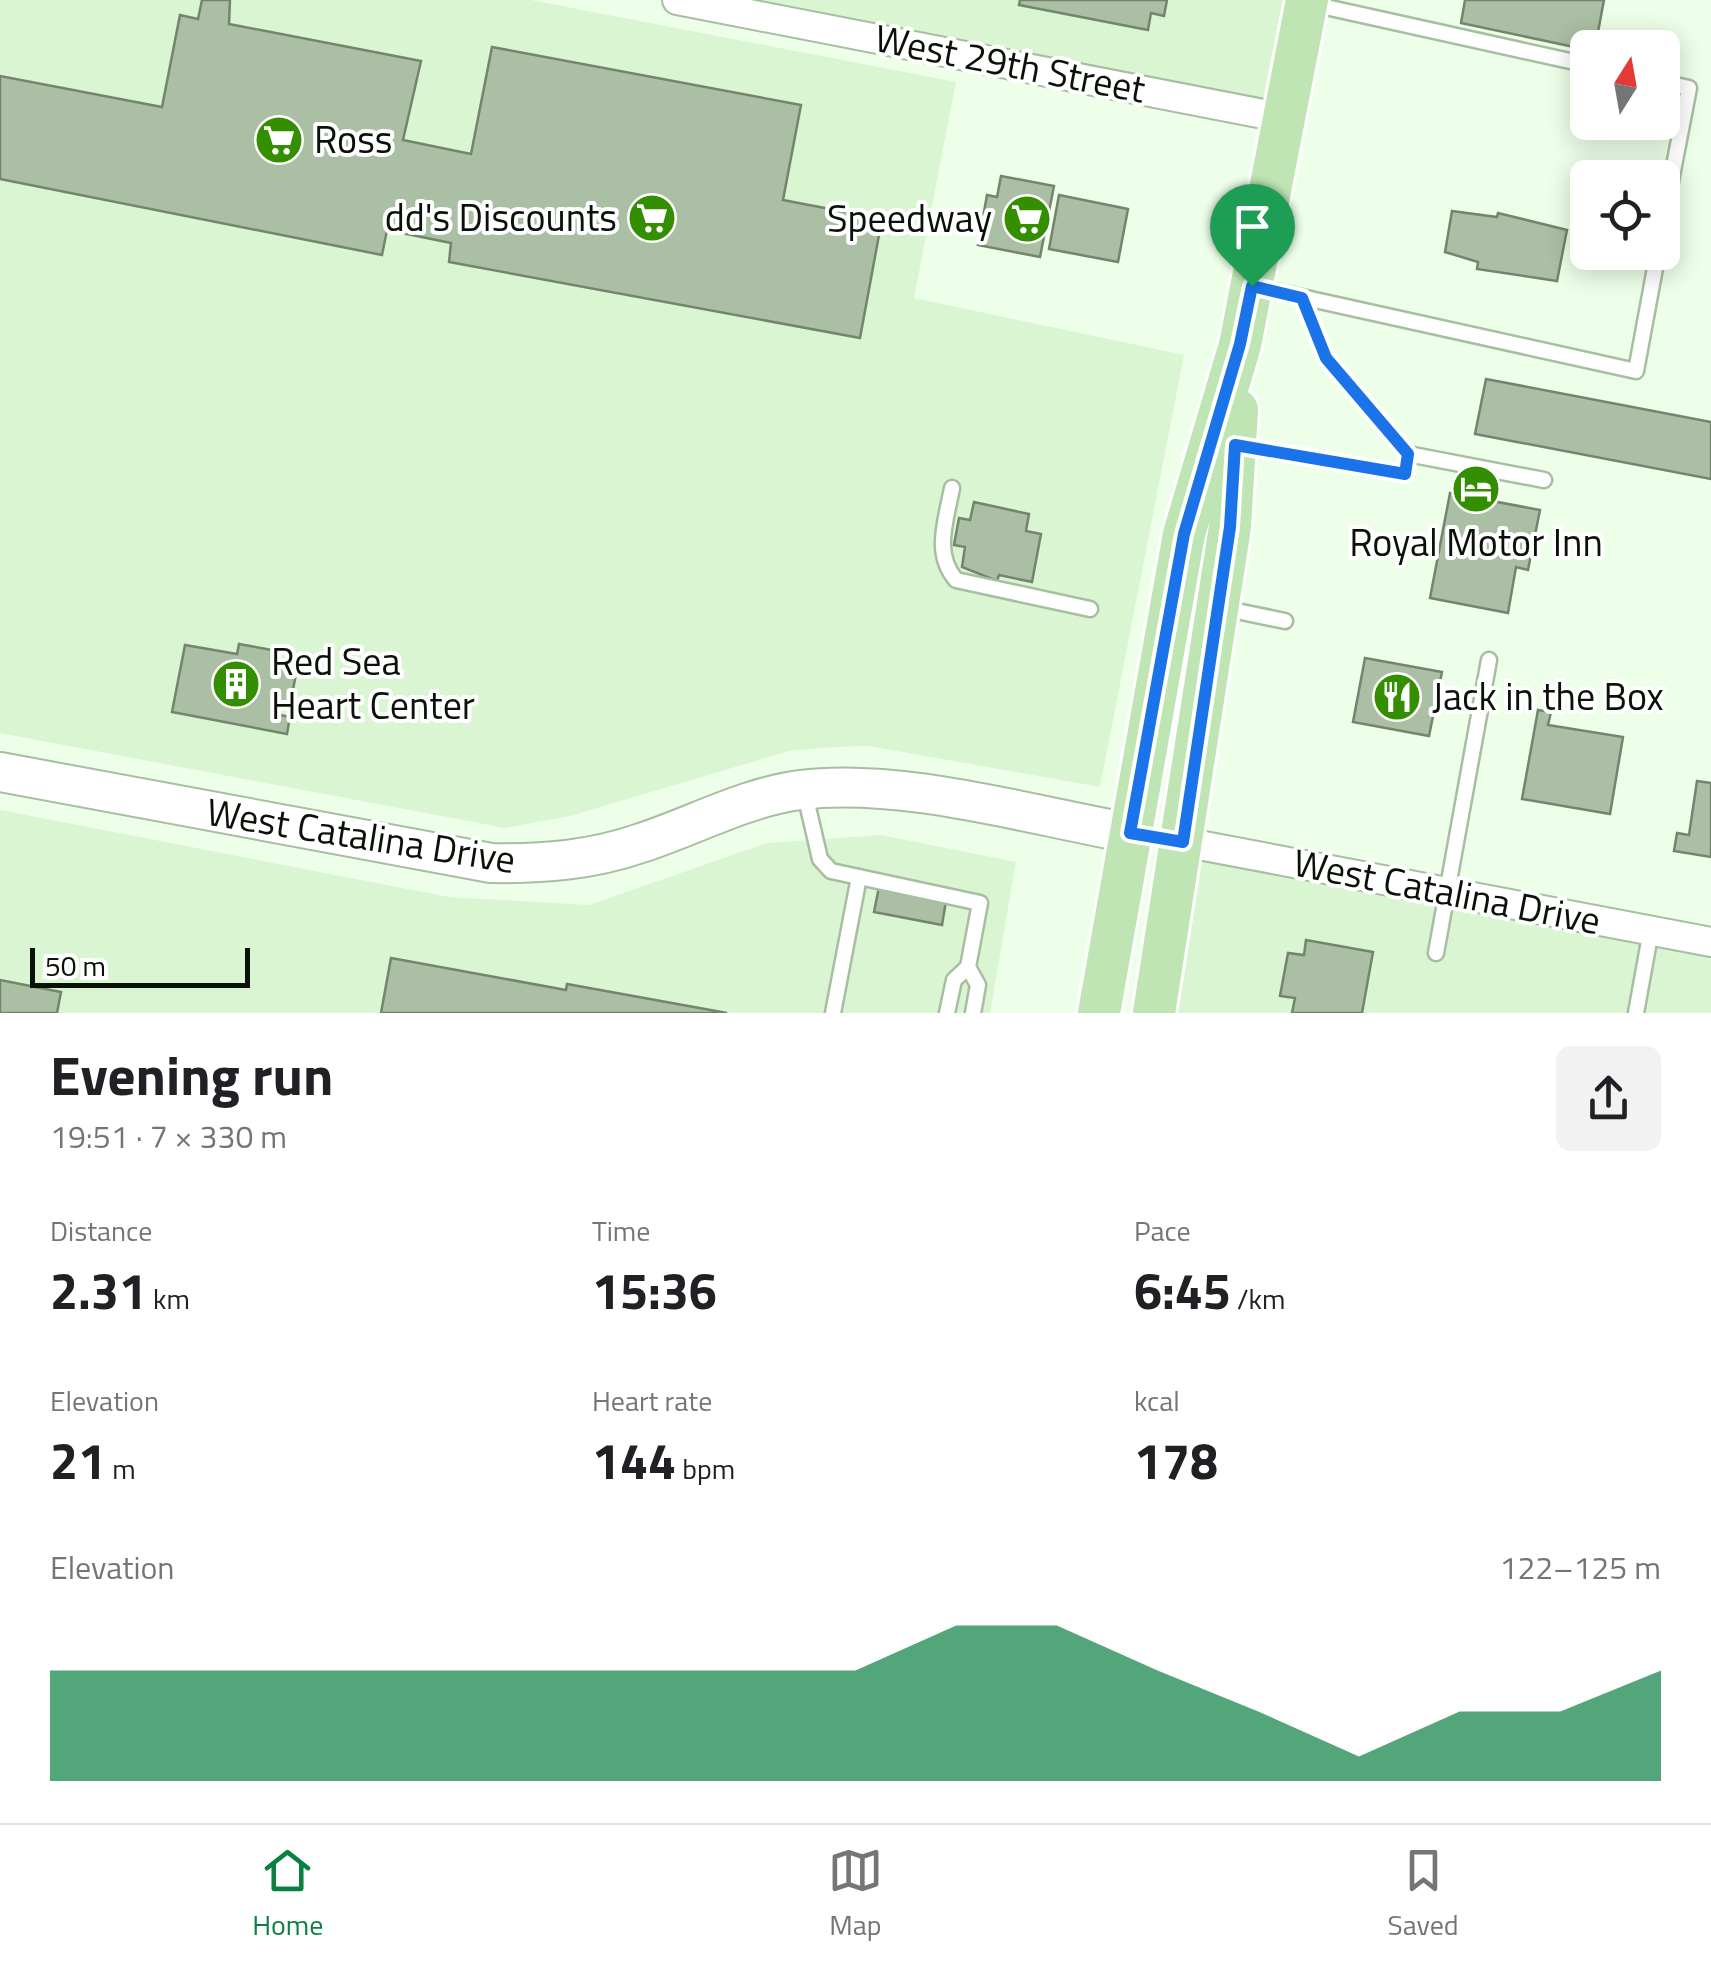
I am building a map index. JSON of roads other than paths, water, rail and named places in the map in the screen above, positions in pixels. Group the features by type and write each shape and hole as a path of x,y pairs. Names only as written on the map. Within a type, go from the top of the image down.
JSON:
{"main road":[{"path":"1099,1013 1184,534 1240,344 1307,1"},
{"path":"1154,1013 1230,527 1240,344"},
{"path":"1130,833 1183,842"}],"street":[{"name":"West 29th Street","path":"677,0 1284,118"},
{"name":"West Catalina Drive","path":"0,772 492,863 542,864 593,857 769,797 836,786 895,791 1130,833"},
{"name":"West Catalina Drive","path":"1183,842 1711,942"}],"lane":[{"path":"1307,1 1570,61"},
{"path":"1680,86 1689,88 1680,135"},
{"path":"1252,286 1636,371 1655,270"},
{"path":"1302,298 1326,358 1408,454 1544,480"},
{"path":"1235,445 1405,474 1408,454"},
{"path":"952,488 941,548 943,565 956,580 1090,609"},
{"path":"1218,607 1285,621"},
{"path":"1436,953 1489,660"},
{"path":"804,790 820,859 831,871 976,898 980,903 968,968 954,980 947,1013"},
{"path":"833,1013 859,877"},
{"path":"1636,1013 1651,930"},
{"path":"968,968 978,985 973,1013"}],"place":[{"name":"Ross","path":"279,140"},
{"name":"dd's Discounts","path":"652,218"},
{"name":"Speedway","path":"1027,219"},
{"name":"Royal Motor Inn","path":"1476,489"},
{"name":"Red Sea Heart Center","path":"236,684"},
{"name":"Jack in the Box","path":"1397,697"}]}
